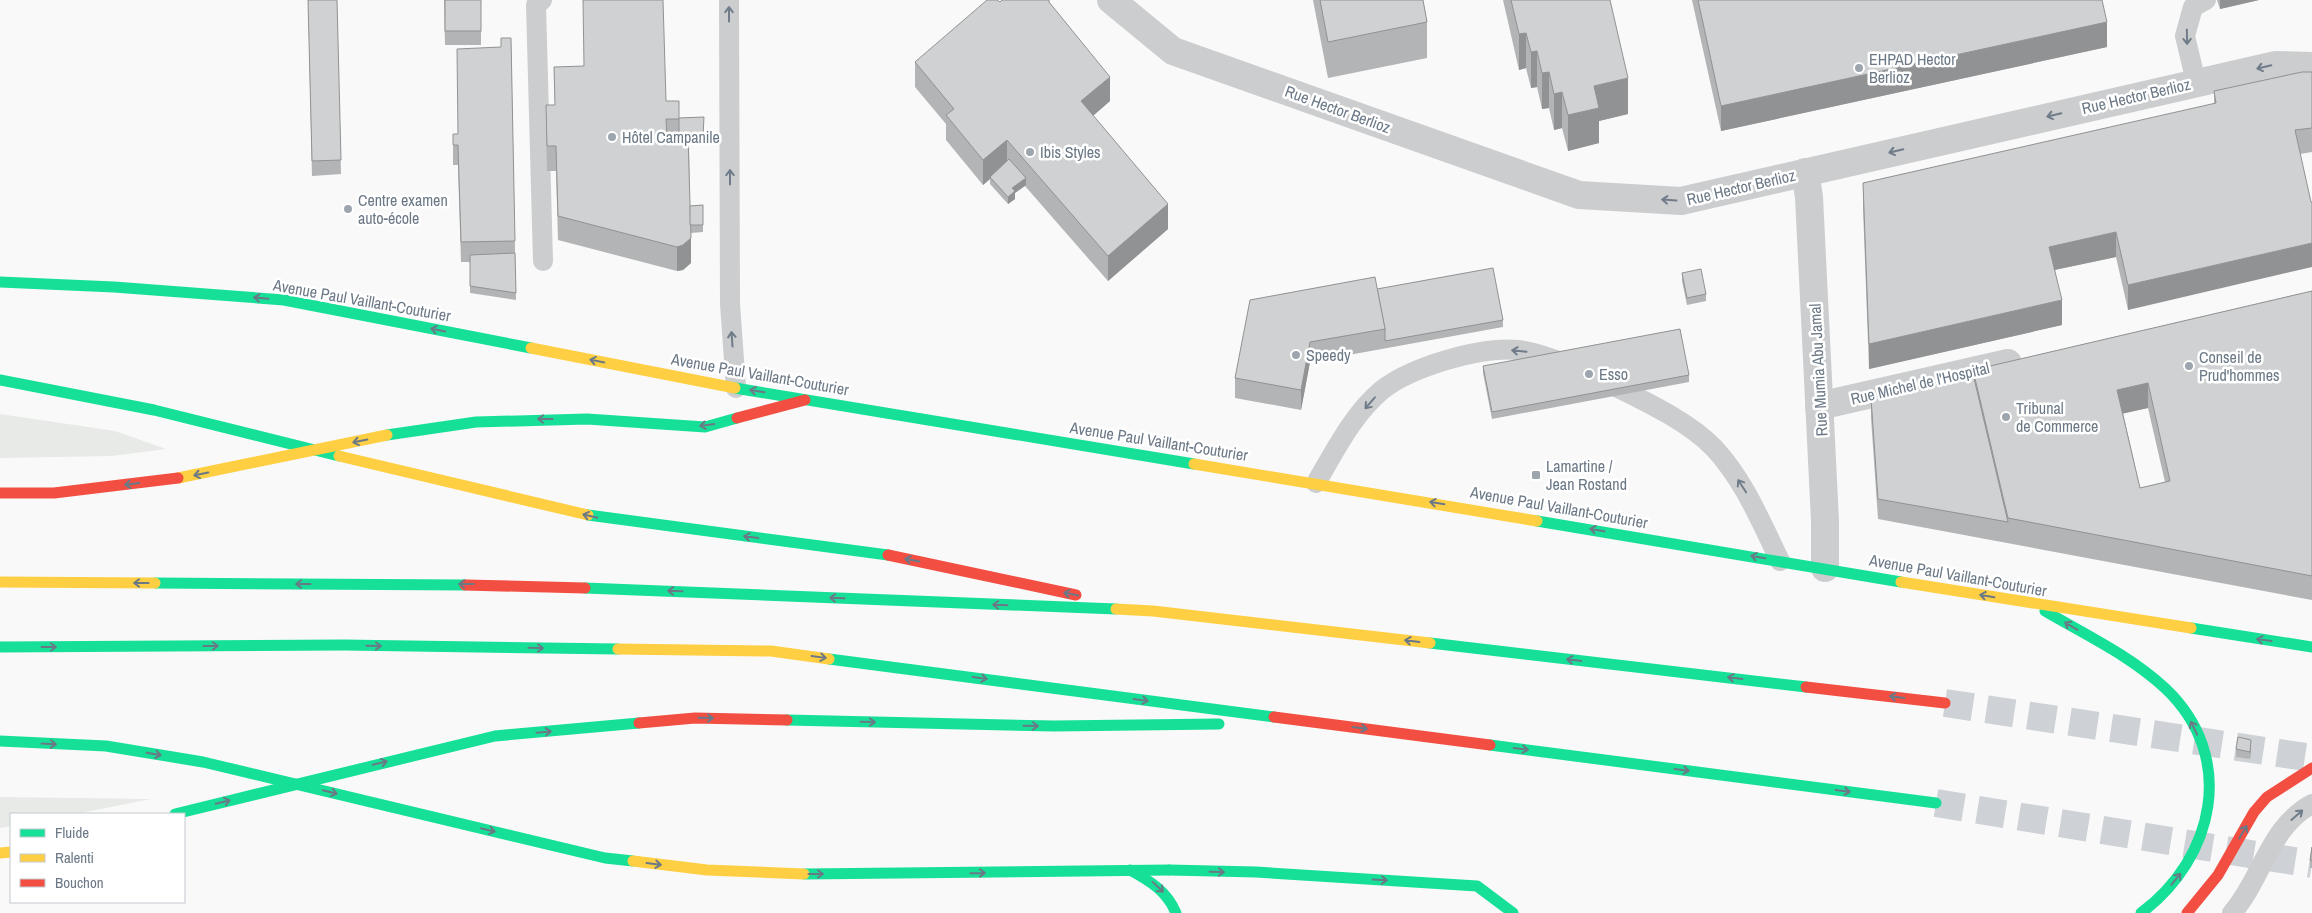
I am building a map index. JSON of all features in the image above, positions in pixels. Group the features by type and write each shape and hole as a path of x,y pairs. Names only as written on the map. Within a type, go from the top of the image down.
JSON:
{"main road":[{"name":"Avenue Paul Vaillant-Couturier","path":"0,282 114,287 284,300 805,400 1316,483 2035,604 2312,646"},
{"path":"0,380 154,410 434,480 604,519 878,553 1153,611"},
{"path":"0,493 54,493 181,478 408,431 476,422 539,419 634,421 705,427 805,400"},
{"path":"0,582 515,584 1153,611 1945,702"},
{"path":"2035,604 2139,668 2164,688 2179,704 2194,725 2202,746 2211,780 2211,800 2202,834 2179,876 2151,906 2141,913"},
{"path":"0,647 344,645 771,651 1936,803"},
{"path":"179,813 495,736 695,718 1054,726 1311,722"},
{"path":"0,741 106,746 203,762 605,858 707,870 804,874 1130,870 1256,872 1478,886 1513,913"},
{"path":"2187,913 2218,875 2254,812 2268,797 2312,768"},
{"path":"1130,870 1155,883 1172,901 1176,913"}],"street":[{"name":"Rue Hector Berlioz","path":"1111,0 1173,51 1579,194 1680,201 2196,82 2276,65 2312,66"},
{"name":"Rue Mumia Abu Jamal","path":"1805,172 1809,198 1825,520 1825,568"},
{"name":"Rue Michel de l'Hospital","path":"1819,406 2032,358"}],"lane":[{"path":"542,0 536,5 543,261"},
{"path":"729,0 730,304 736,388"},
{"path":"2196,82 2184,36 2193,7 2206,0"},
{"path":"1316,483 1346,431 1381,391 1397,380 1448,361 1497,350 1518,350 1546,356 1585,372 1668,416 1690,429 1713,447 1745,490 1780,561"},
{"path":"2232,913 2253,883 2278,835 2293,818 2312,804"}],"shaded area":[{"path":"0,414 115,431 166,449 112,456 0,458"},
{"path":"0,797 151,799 81,813 10,813 10,826 0,828"}],"building":[{"path":"308,0 337,0 341,160 312,161"},
{"path":"445,0 481,0 481,31 445,31"},
{"name":"Hôtel Campanile","path":"583,0 663,0 666,101 679,101 679,119 666,119 667,136 688,135 691,238 683,245 677,247 558,216 556,146 547,146 546,105 555,105 554,67 584,66"},
{"name":"Ibis Styles","path":"987,0 997,0 1000,2 1002,0 1049,0 1110,77 1081,101 1168,204 1108,256 1007,140 983,160 946,115 954,109 915,62"},
{"path":"1320,0 1423,0 1427,22 1328,42"},
{"path":"1511,0 1610,0 1628,78 1594,86 1599,108 1568,115 1562,92 1554,94 1549,72 1542,73 1537,51 1531,52 1526,33 1519,34"},
{"name":"EHPAD Hector Berlioz","path":"1698,0 2102,0 2107,22 1721,106"},
{"path":"501,38 511,38 515,241 461,242 458,145 453,145 453,134 458,134 457,49 501,47"},
{"path":"2302,72 2312,72 2312,128 2295,130 2312,202 2312,243 2128,285 2116,232 2049,247 2062,300 1869,344 1863,183 2216,103 2214,91"},
{"path":"704,117 703,136 679,135 679,118"},
{"path":"1009,159 1026,178 1012,188 1015,191 1008,197 990,177"},
{"path":"703,205 703,225 690,225 690,206"},
{"path":"515,253 516,293 470,286 470,255"},
{"path":"1493,268 1503,320 1385,341 1385,329 1377,289"},
{"path":"1701,269 1706,294 1687,298 1682,273"},
{"name":"Speedy","path":"1375,277 1385,329 1310,342 1301,390 1235,378 1250,300"},
{"path":"2312,291 2312,576 2008,518 1973,370","holes":["2148,383 2170,481 2140,488 2117,390"]},
{"path":"1680,329 1689,375 1492,412 1483,366"},
{"path":"1973,374 2008,522 1878,499 1871,398"},
{"path":"2238,737 2251,740 2250,752 2236,749"}],"tunnel":[{"path":"1945,703 2312,758"},
{"path":"1936,803 2312,864"}],"traffic: fast":[{"path":"0,282 114,287 284,300 531,348"},
{"path":"0,380 154,410 339,456"},
{"path":"735,388 1194,464"},
{"path":"387,435 476,422 587,419 705,427 737,418"},
{"path":"588,515 888,555"},
{"path":"1537,521 1901,582"},
{"path":"155,583 465,585"},
{"path":"585,588 1116,609"},
{"path":"2045,611 2108,647 2152,677 2166,689 2188,716 2202,745 2209,775 2208,806 2200,836 2186,864 2166,890 2141,913"},
{"path":"2191,628 2312,647"},
{"path":"1430,643 1806,687"},
{"path":"0,647 344,645 618,649"},
{"path":"829,659 1274,717"},
{"path":"787,720 1054,726 1219,724"},
{"path":"179,813 495,736 639,723"},
{"path":"0,741 106,746 203,762 605,858 633,861"},
{"path":"1490,745 1936,803"},
{"path":"1130,870 1163,893 1176,913"},
{"path":"1169,870 1256,872 1477,886 1513,913"},
{"path":"804,874 1169,870"}],"traffic: slow":[{"path":"531,348 735,388"},
{"path":"178,478 387,435"},
{"path":"339,456 588,515"},
{"path":"1194,464 1537,521"},
{"path":"0,582 155,583"},
{"path":"1901,582 2191,628"},
{"path":"1116,609 1153,611 1430,643"},
{"path":"618,649 771,651 829,659"},
{"path":"0,853 10,852"},
{"path":"633,861 707,870 804,874"}],"traffic: jam":[{"path":"737,418 805,400"},
{"path":"0,493 54,493 178,478"},
{"path":"888,555 1076,595"},
{"path":"465,585 585,588"},
{"path":"1806,687 1945,703"},
{"path":"1274,717 1490,745"},
{"path":"639,723 695,718 787,720"},
{"path":"2187,913 2218,875 2254,812 2267,797 2312,768"}],"place":[{"name":"EHPAD Hector Berlioz","path":"1859,68"},
{"name":"Hôtel Campanile","path":"612,137"},
{"name":"Ibis Styles","path":"1030,152"},
{"name":"Centre examen auto-école","path":"348,209"},
{"name":"Speedy","path":"1296,355"},
{"name":"Conseil de Prud'hommes","path":"2189,366"},
{"name":"Esso","path":"1589,374"},
{"name":"Tribunal de Commerce","path":"2006,417"},
{"name":"Lamartine / Jean Rostand","path":"1536,475"}]}
